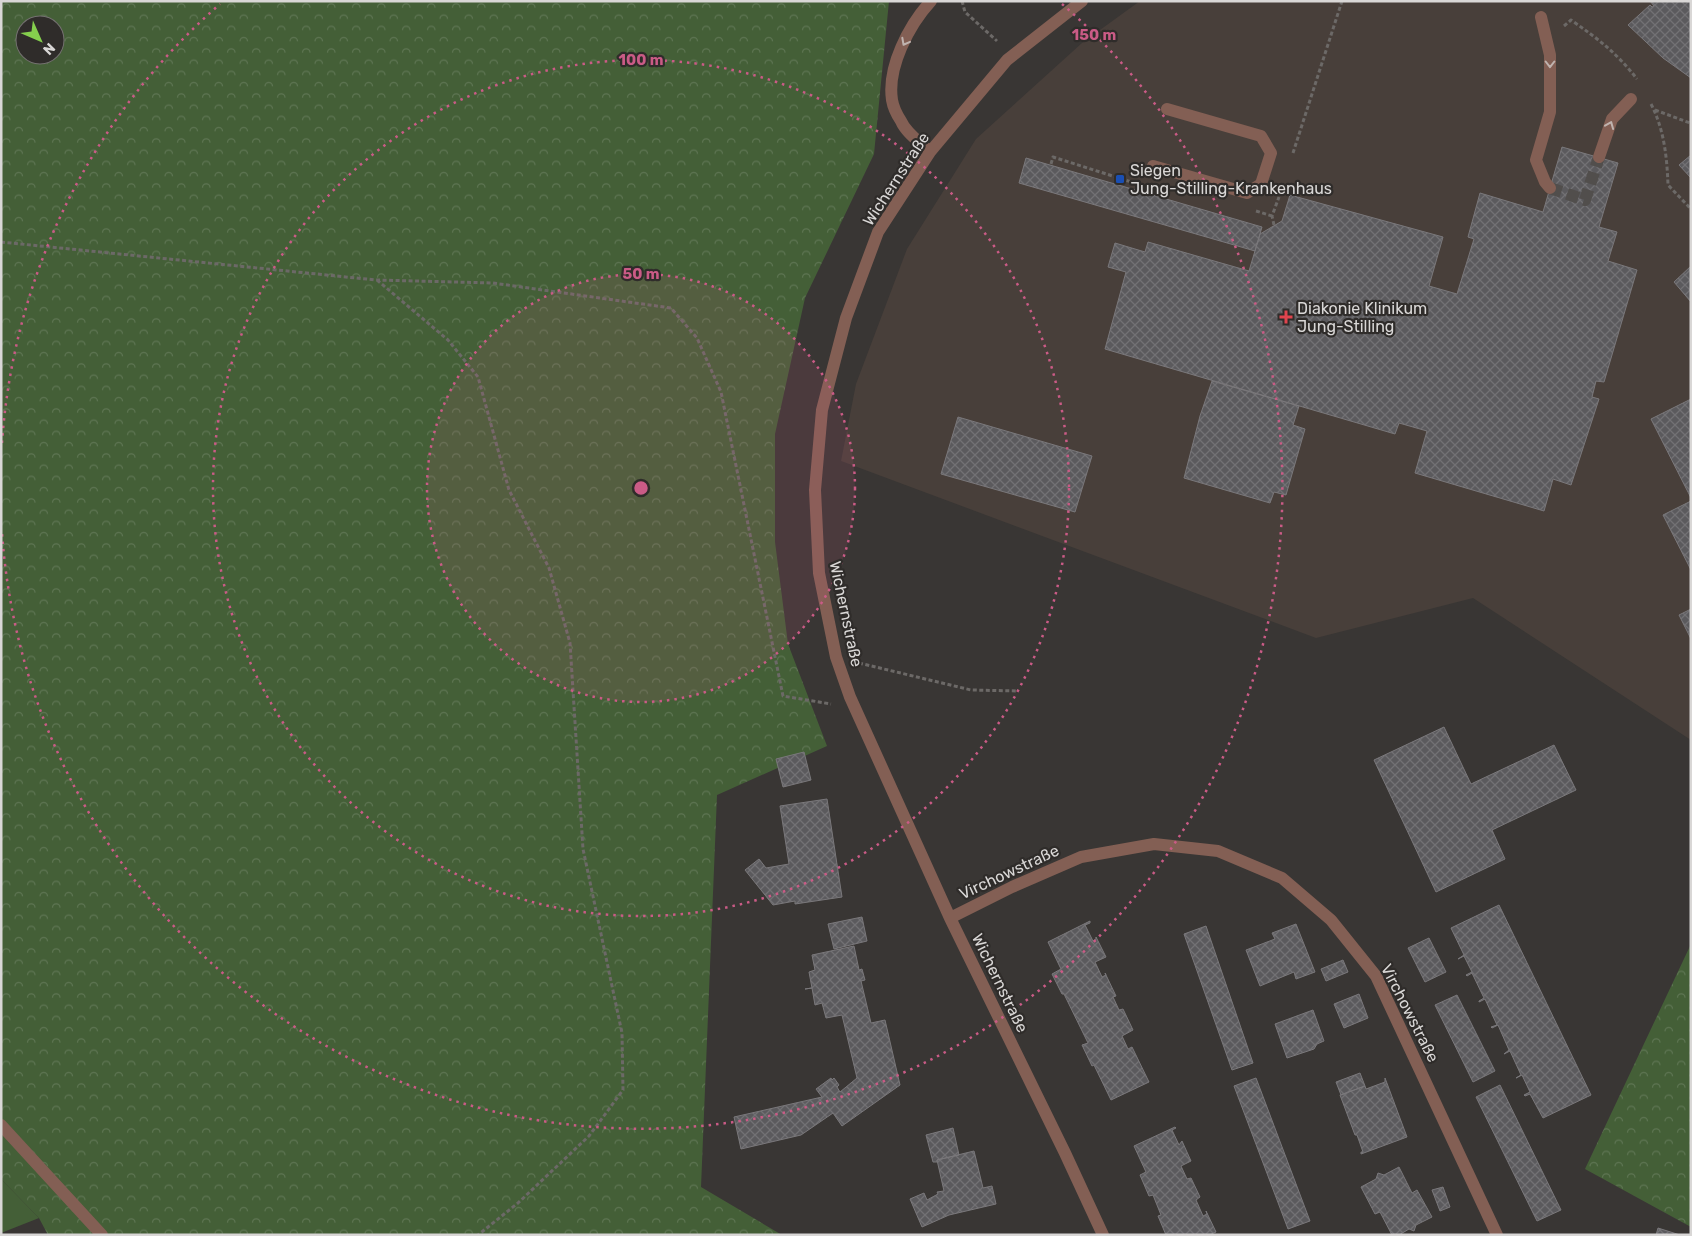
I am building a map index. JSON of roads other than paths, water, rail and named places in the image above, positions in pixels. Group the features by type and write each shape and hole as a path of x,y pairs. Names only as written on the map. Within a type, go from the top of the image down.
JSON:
{"street":[{"path":"930,152 901,123 892,101 892,73 902,46 922,10 931,1"},
{"name":"Wichernstraße","path":"1082,1 1007,60 930,152 878,232 846,318 822,410 815,490 819,573 836,658 855,708 950,918 1103,1235"},
{"path":"1541,16 1550,55 1550,112 1536,160 1545,182 1550,188"},
{"path":"1599,158 1612,119 1631,99"},
{"path":"1153,166 1246,193 1261,184 1271,152 1261,136 1167,108"},
{"name":"Virchowstraße","path":"950,918 1012,887 1081,857 1154,844 1218,850 1282,878 1331,920 1376,976 1498,1235"},
{"path":"1,1125 102,1235"}],"tunnel":[{"path":"1550,188 1585,200 1599,157"}],"place":[{"name":"Siegen Jung-Stilling-Krankenhaus","path":"1120,179"},
{"name":"Diakonie Klinikum Jung-Stilling","path":"1286,317"}]}
